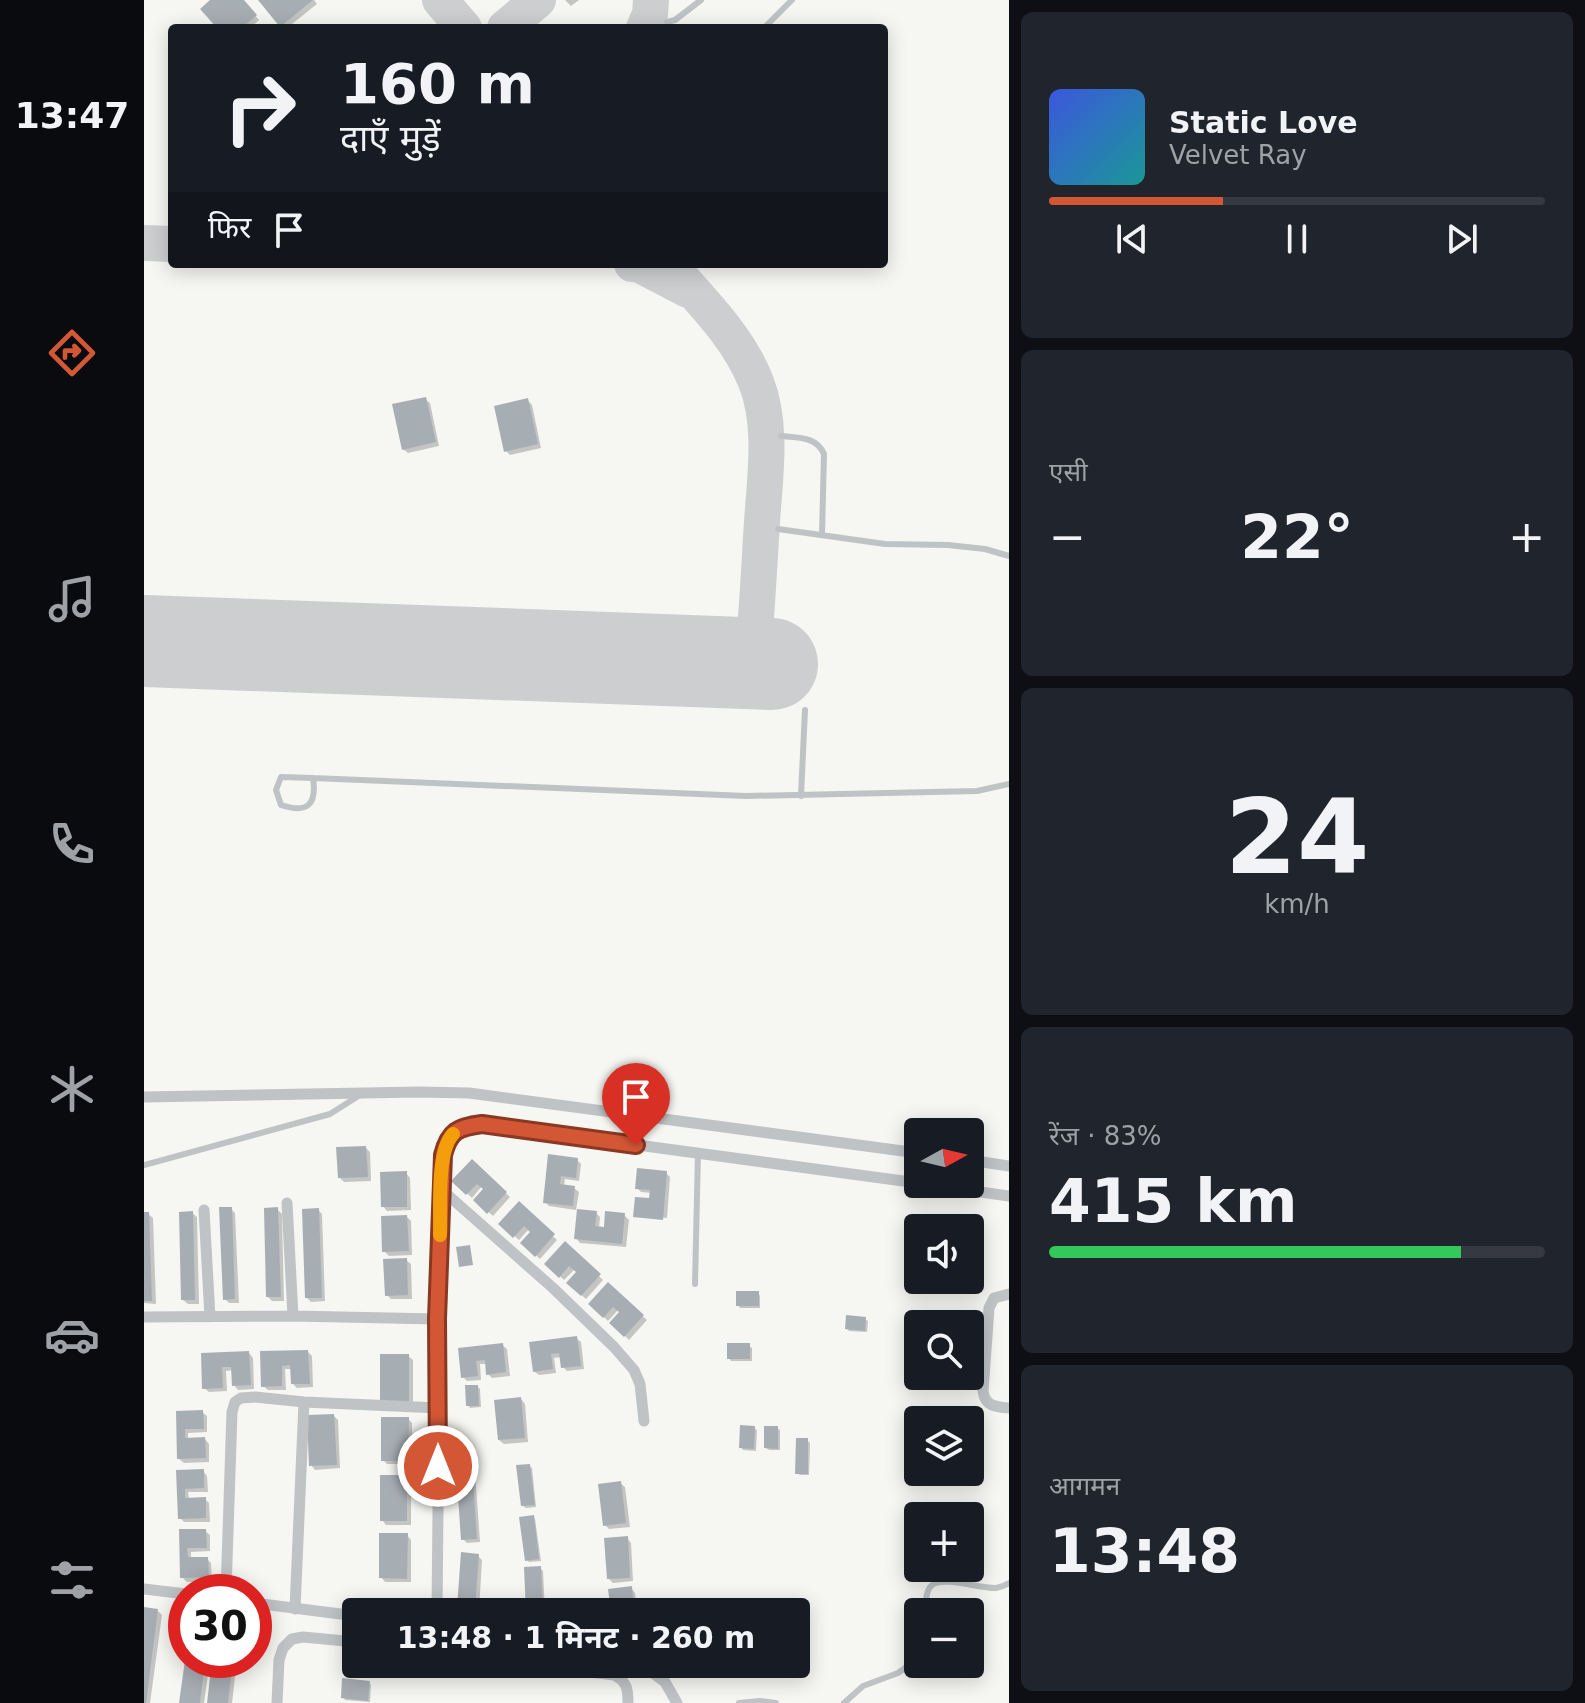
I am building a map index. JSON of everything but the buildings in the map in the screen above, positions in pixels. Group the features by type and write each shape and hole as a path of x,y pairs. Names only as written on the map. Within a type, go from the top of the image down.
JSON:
{"street":[{"path":"144,1097 469,1093 904,1151"},
{"path":"437,1598 437,1319 441,1189 446,1141 454,1132 482,1124 904,1181"},
{"path":"984,1162 1009,1166"},
{"path":"441,1189 553,1288 614,1347 634,1370 640,1384 644,1421"},
{"path":"984,1192 1009,1196"},
{"path":"287,1203 293,1316"},
{"path":"204,1210 210,1317"},
{"path":"1009,1294 994,1298 989,1308 983,1391 988,1404 996,1408 1009,1408"},
{"path":"144,1317 437,1319"},
{"path":"227,1574 232,1412 235,1402 241,1398 255,1397 439,1408"},
{"path":"295,1609 304,1402"},
{"path":"144,1589 168,1592"},
{"path":"272,1606 342,1614"},
{"path":"277,1703 279,1660 283,1648 292,1639 342,1641"},
{"path":"620,1678 627,1689 628,1703"},
{"path":"660,1678 677,1703"}],"lane":[{"path":"667,22 675,20 701,0"},
{"path":"768,24 792,0"},
{"path":"781,436 809,439 820,445 824,454 822,535"},
{"path":"778,529 885,544 960,546 1009,556"},
{"path":"801,796 805,710"},
{"path":"313,778 315,795 310,804 294,810 281,805 276,790 281,777 313,778 746,796 977,791 1009,784"},
{"path":"144,1165 330,1114 364,1093"},
{"path":"695,1284 698,1153"},
{"path":"927,1598 934,1583 988,1588 1009,1583"},
{"path":"844,1703 863,1686 904,1669"},
{"path":"739,1703 776,1703"}],"taxiway":[{"path":"440,0 461,24"},
{"path":"510,24 538,0"},
{"path":"646,24 651,0"},
{"path":"144,243 168,244"},
{"path":"646,268 688,290"},
{"path":"673,268 739,349 756,382 765,416 766,469 752,663"}],"runway":[{"path":"144,641 772,664"}],"slow traffic":[{"path":"440,1235 443,1155 446,1141 453,1134"}],"route":[{"path":"438,1466 437,1319 446,1141 454,1132 482,1124 636,1145"}]}
